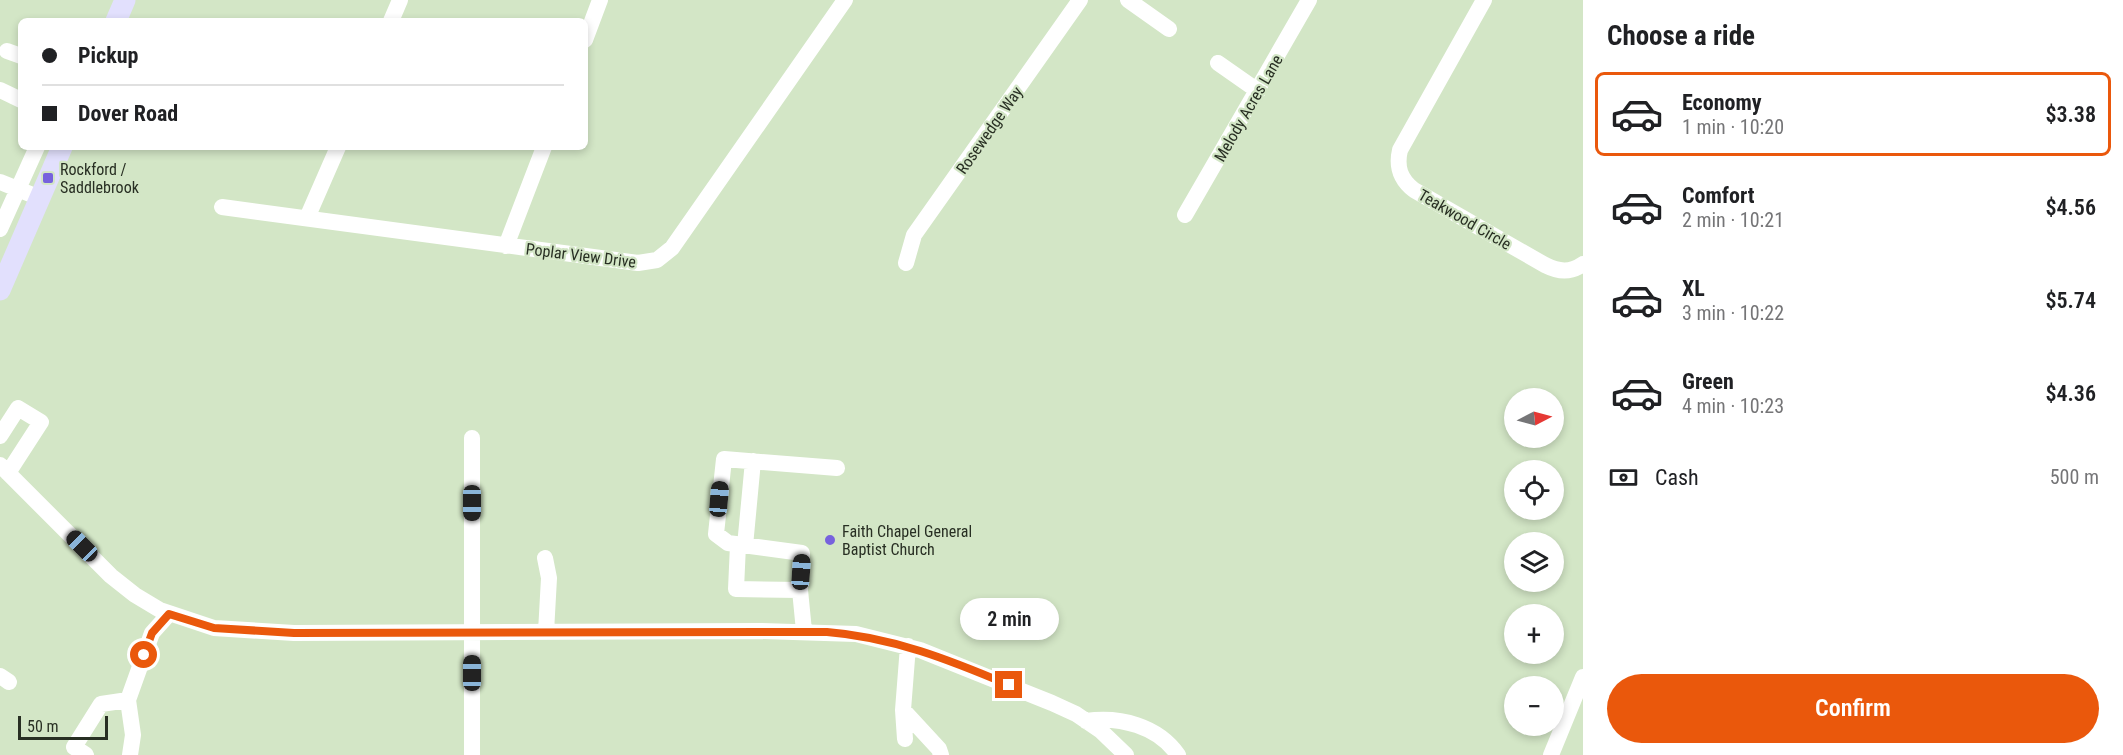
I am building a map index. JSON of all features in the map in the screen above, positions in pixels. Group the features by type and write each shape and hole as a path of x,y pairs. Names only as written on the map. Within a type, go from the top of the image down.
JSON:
{"main road":[{"path":"117,18 125,0"},
{"path":"0,290 61,150"}],"street":[{"path":"392,18 400,0"},
{"path":"588,32 600,0"},
{"name":"Poplar View Drive","path":"222,207 648,263 663,256 685,230 845,0"},
{"name":"Rosewedge Way","path":"906,263 915,235 1080,0"},
{"path":"1128,0 1169,29"},
{"name":"Melody Acres Lane","path":"1185,215 1310,0"},
{"name":"Teakwood Circle","path":"1484,0 1400,150 1398,159 1400,174 1414,190 1545,266 1562,271 1572,270 1583,264"},
{"path":"1218,63 1258,91"},
{"path":"0,90 18,99"},
{"path":"0,229 36,150"},
{"path":"307,218 337,150"},
{"path":"506,246 543,150"},
{"path":"0,182 40,198"},
{"path":"0,436 18,408 41,422 4,469 111,576 135,595 169,614 214,628 239,631 804,631 855,634 908,646 1052,703 1101,731 1126,755"},
{"path":"472,438 472,755"},
{"path":"804,631 800,590 802,553 737,545 716,534 724,459 837,468"},
{"path":"753,461 737,545 736,590 800,590"},
{"path":"545,558 549,578 546,632"},
{"path":"130,755 133,735 128,700 152,633 169,614"},
{"path":"905,738 903,710 908,646"},
{"path":"1551,754 1583,677"},
{"path":"86,755 74,747 102,704 128,700"},
{"path":"903,710 939,749 941,755"},
{"path":"1086,721 1105,718 1140,725 1168,741 1178,755"}],"place":[{"name":"Rockford / Saddlebrook","path":"48,178"},
{"name":"Faith Chapel General Baptist Church","path":"830,540"}],"route":[{"path":"144,655 152,633 169,614 214,628 294,633 827,632 855,634 908,646 1009,685"}]}
